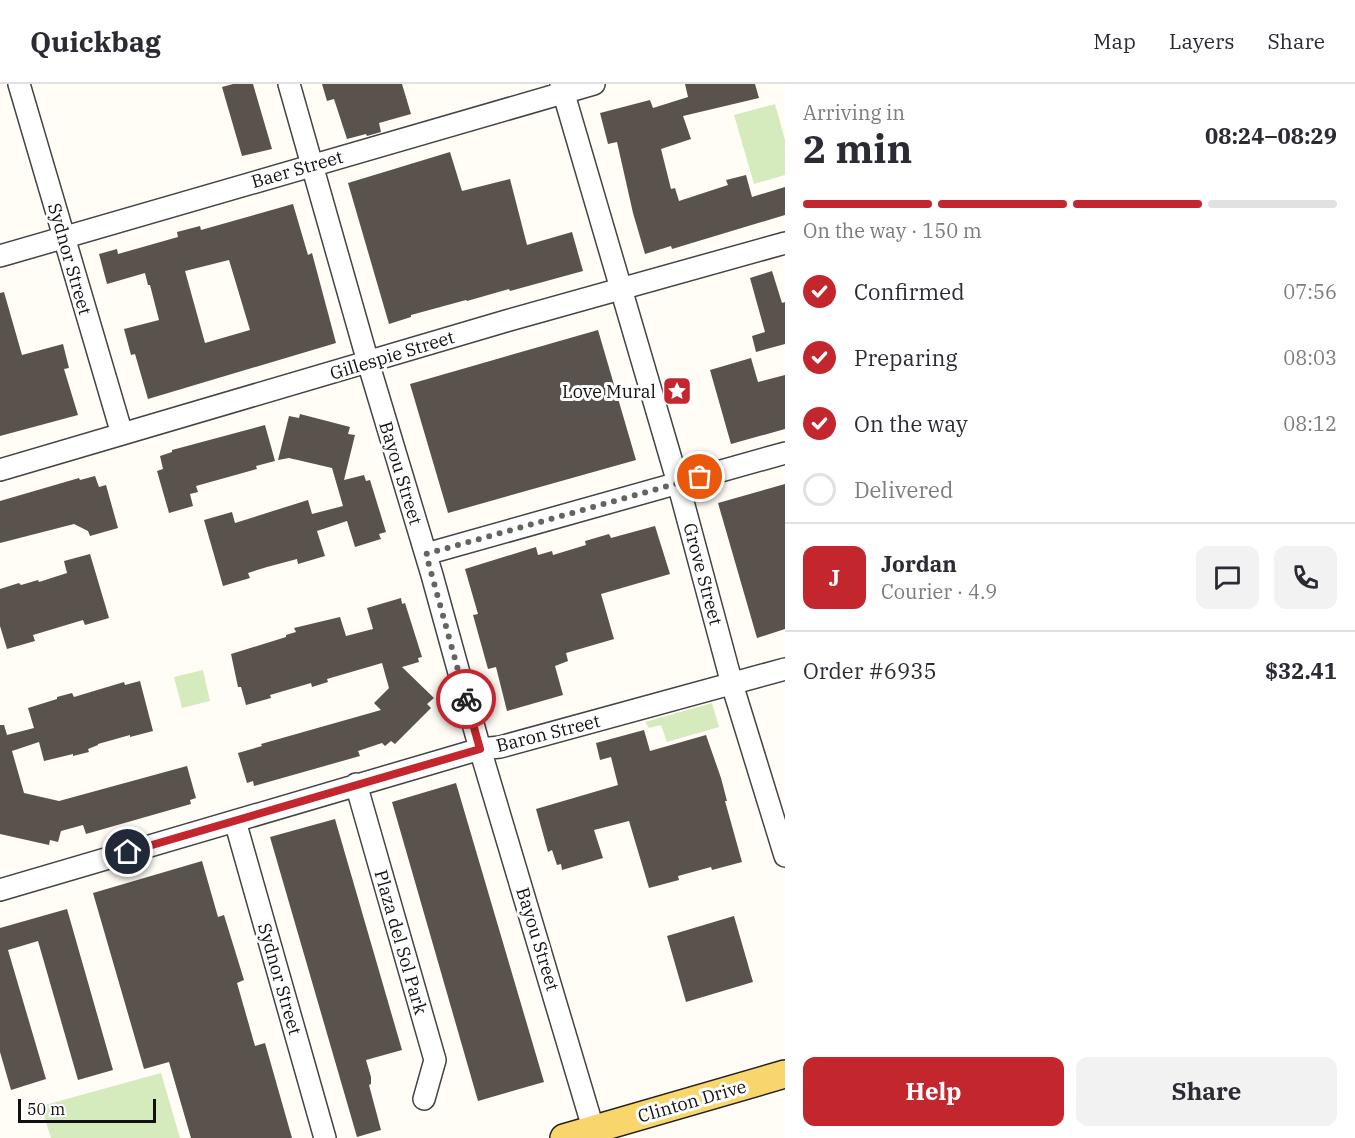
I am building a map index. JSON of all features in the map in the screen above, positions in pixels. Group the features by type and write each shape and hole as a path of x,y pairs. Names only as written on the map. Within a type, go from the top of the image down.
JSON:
{"main road":[{"name":"Clinton Drive","path":"564,1138 595,1134 785,1074"}],"street":[{"name":"Sydnor Street","path":"19,84 122,434"},
{"name":"Bayou Street","path":"289,84 368,362 426,554 480,749 595,1134"},
{"name":"Baer Street","path":"0,256 562,88 594,84"},
{"name":"Grove Street","path":"562,88 678,483 732,684 785,856"},
{"name":"Gillespie Street","path":"0,470 620,288 785,243"},
{"path":"426,554 785,453"},
{"name":"Baron Street","path":"0,890 480,749 500,747 785,669"},
{"name":"Plaza del Sol Park","path":"356,784 435,1060 424,1099"},
{"name":"Sydnor Street","path":"235,821 325,1138"}],"green space":[{"path":"775,104 785,140 785,175 754,184 734,115"},
{"path":"203,670 210,701 182,708 174,677"},
{"path":"712,703 719,727 667,742 661,725 649,728 645,722"},
{"path":"161,1073 180,1138 51,1138 41,1106"}],"building":[{"path":"233,84 253,84 272,149 242,156 222,87"},
{"path":"322,84 402,84 411,114 379,123 381,132 347,139 334,99 327,101"},
{"path":"685,84 755,84 759,98 683,116 691,139 661,149 671,189 675,188 679,201 728,185 726,180 746,175 752,197 785,187 785,215 672,249 671,246 645,254 617,142 608,144 600,113 650,100 653,108 688,97"},
{"path":"450,152 462,191 510,179 527,245 572,232 583,271 411,315 411,317 389,324 348,183"},
{"path":"293,204 308,255 312,253 336,343 148,399 135,354 131,355 124,329 159,320 150,285 148,285 145,273 107,284 99,254 117,249 118,254 178,237 177,232 200,226 201,230","holes":["229,260 250,330 205,343 185,271"]},
{"path":"772,271 782,303 785,302 785,344 756,352 752,336 765,332 750,278"},
{"path":"4,292 22,355 63,344 69,368 64,369 78,415 0,436 0,293"},
{"path":"598,330 636,460 448,513 410,384"},
{"path":"751,358 758,382 785,375 785,429 731,444 710,370"},
{"path":"300,414 350,427 348,434 355,435 344,480 364,475 366,481 370,480 386,532 379,534 381,539 355,547 347,521 317,531 325,556 298,564 297,559 267,567 248,573 250,578 223,586 204,520 232,512 235,523 308,500 312,514 343,506 332,468 289,458 278,460 289,416 299,418"},
{"path":"265,425 275,461 256,466 257,469 196,486 198,492 190,494 193,506 169,513 157,471 163,469 160,456 172,450"},
{"path":"95,476 99,487 106,485 118,528 90,536 88,531 74,524 0,543 0,501 79,478 80,480"},
{"path":"785,484 785,629 757,638 718,503"},
{"path":"655,526 670,574 601,594 614,639 566,653 568,661 555,666 563,695 507,711 496,667 488,669 473,615 478,614 465,569 536,547 538,555 552,551 553,555 586,545 585,541 609,534 611,538"},
{"path":"90,554 109,618 85,625 83,620 33,635 35,641 7,649 0,626 0,589 19,583 21,585 38,580 39,582 67,573 64,561"},
{"path":"401,598 402,604 405,603 422,657 418,658 419,662 402,667 434,698 427,704 431,708 395,744 391,741 385,746 382,743 358,751 360,756 254,786 253,781 247,783 238,753 262,746 261,744 381,710 374,703 389,688 382,663 327,679 328,682 312,687 311,683 270,695 271,698 246,705 241,687 238,687 231,654 286,637 296,632 294,628 340,617 346,636 373,629 367,608"},
{"path":"140,681 153,731 98,744 88,749 89,752 44,761 39,742 12,751 24,793 59,801 187,766 196,798 190,800 191,804 86,834 83,825 61,831 58,842 50,840 49,845 0,834 0,725 4,725 7,735 34,728 28,708 72,693 74,697 124,682 125,685"},
{"path":"644,730 650,751 706,735 721,778 742,862 678,876 679,880 649,888 629,821 594,830 603,858 562,870 561,864 557,865 552,850 548,852 536,809 618,785 611,757 600,760 596,743"},
{"path":"456,783 544,1082 478,1101 392,802"},
{"path":"335,819 402,1050 366,1060 371,1077 369,1085 381,1130 357,1137 270,837"},
{"path":"202,861 218,917 224,915 244,980 237,983 255,1046 265,1043 292,1138 191,1138 169,1062 144,1069 93,893"},
{"path":"67,909 113,1070 78,1080 38,941 8,950 46,1079 11,1090 0,1052 0,928"},
{"path":"734,916 753,982 686,1002 667,936"}],"way so far":[{"path":"466,699 426,554 700,477"}],"place":[{"name":"Love Mural","path":"677,391"}],"route":[{"path":"128,852 480,749 466,699"}]}
